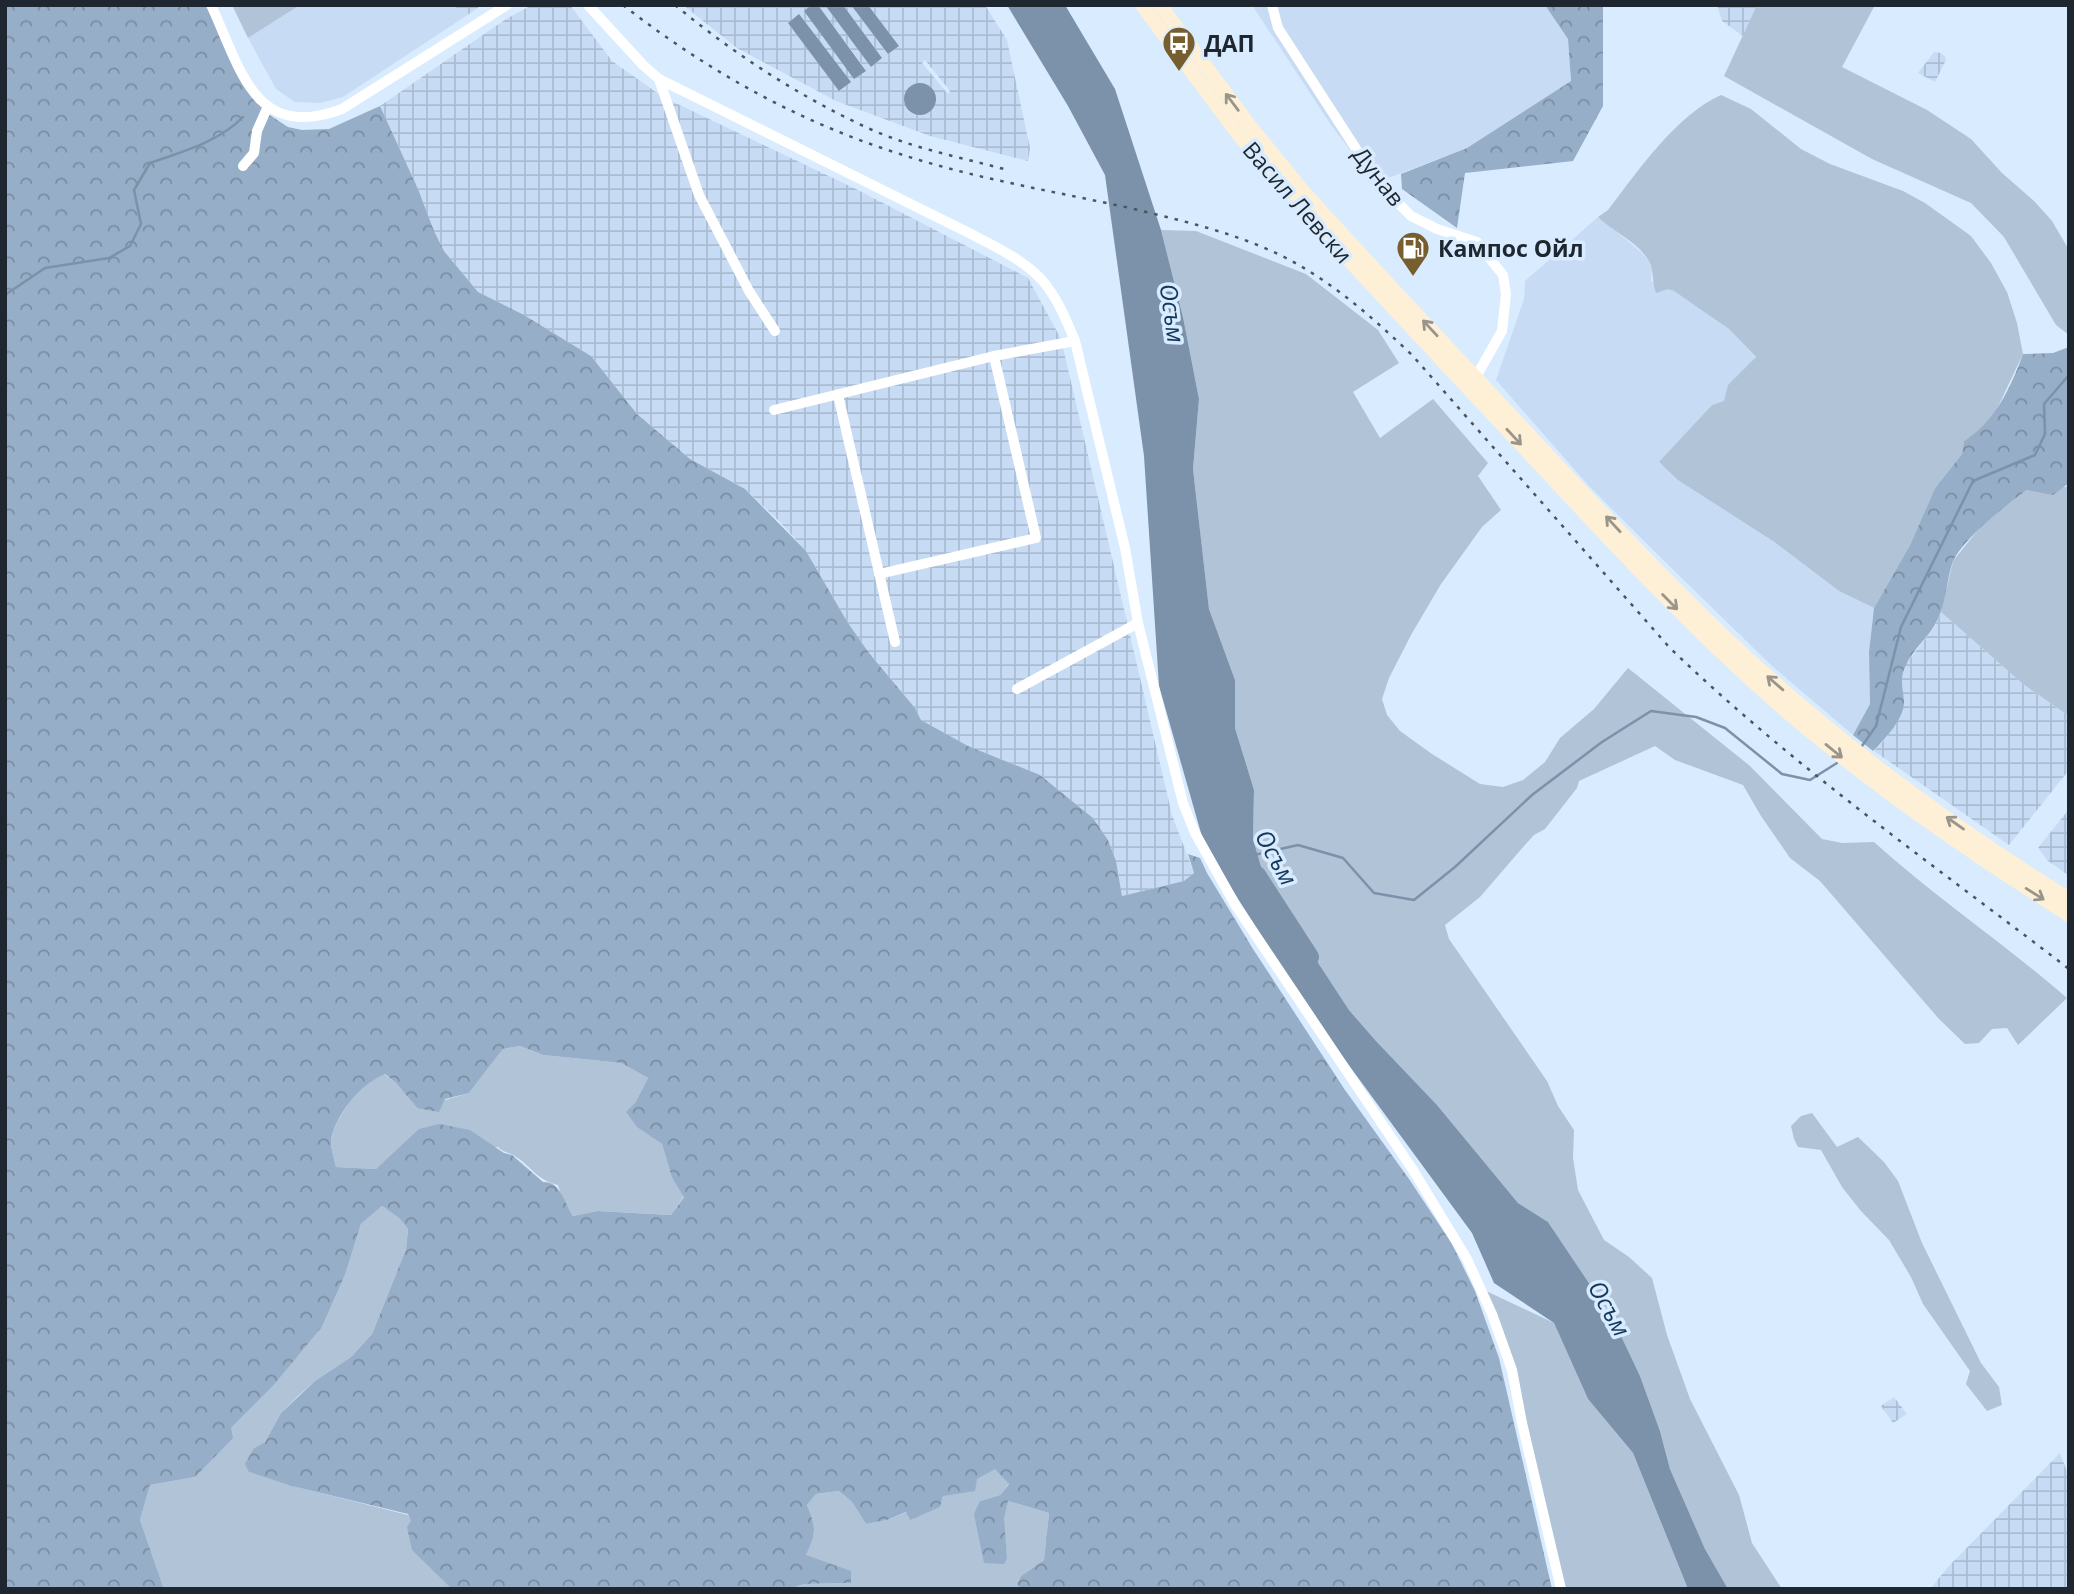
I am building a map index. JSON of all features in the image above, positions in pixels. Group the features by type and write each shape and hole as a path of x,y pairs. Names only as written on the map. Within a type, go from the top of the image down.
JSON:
{"main road":[{"name":"Васил Левски","path":"1142,5 1230,123 1292,198 1472,383"},
{"name":"Васил Левски","path":"1160,5 1250,126 1303,191 1472,383"},
{"path":"1472,383 1656,570 1773,682 1926,803 2069,899"},
{"path":"1472,383 1647,579 1763,691 1917,815 2002,874 2069,915"}],"street":[{"path":"211,5 256,98 279,114 298,118 322,117 342,109 507,5"},
{"path":"588,5 659,79 1013,257 1040,278 1062,309 1075,341 1182,803 1195,833 1236,906 1442,1215 1467,1259 1492,1314 1511,1370 1561,1589"},
{"name":"Дунав","path":"1272,5 1278,28 1362,158 1391,196 1411,216 1437,229 1477,242 1503,275 1506,294 1502,331 1472,383"},
{"path":"659,79 699,195 749,291 775,331"},
{"path":"243,166 254,153 257,131 268,106"},
{"path":"774,410 994,356 1075,341"},
{"path":"879,574 1036,538 994,356"},
{"path":"838,395 895,642"},
{"path":"1017,689 1138,622"}],"shaded area":[{"path":"232,5 300,5 248,38"},
{"path":"300,5 454,5 463,18 343,97 320,103 295,102 276,89 248,38"},
{"path":"454,5 482,5 463,18"},
{"path":"532,5 570,5 612,61 663,97 856,189 1028,278 1061,339 1172,815 1194,873 1184,881 1122,896 1116,861 1108,840 1093,818 1040,775 968,746 921,720 915,708 848,623 806,551 780,522 745,489 690,459 637,414 591,356 524,315 478,292 444,251 380,106 506,19"},
{"path":"683,5 811,5 804,11 866,70 818,5 825,5 871,67 882,58 843,5 851,5 888,54 899,46 868,5 985,5 1007,40 1030,148 1028,161 930,136 836,101 737,48","holes":["799,15 850,82 840,91 788,23","925,60 950,91 948,94 922,63","919,84 932,88 907,108 904,100 910,87"]},
{"path":"1252,5 1545,5 1568,39 1571,81 1467,148 1375,183 1331,125"},
{"path":"1717,5 1757,5 1743,36 1722,21"},
{"path":"1757,5 1875,5 1842,67 1927,110 1971,139 2052,221 2069,250 2069,335 2056,325 2004,237 1971,203 1872,159 1724,76"},
{"path":"1934,52 1941,53 1946,60 1935,82 1918,73"},
{"path":"1721,95 1751,109 1801,149 1830,164 1903,191 1925,203 1971,236 1991,263 2007,292 2017,323 2023,354 1996,411 1979,432 1964,441 1962,454 1935,488 1910,545 1874,608 1839,591 1773,541 1678,480 1659,462 1712,405 1724,401 1728,385 1756,357 1729,329 1674,291 1668,289 1656,293 1651,265 1644,254 1598,217 1608,210 1673,130 1704,104"},
{"path":"1598,217 1649,261 1651,281 1674,291 1710,315 1729,329 1756,358 1724,402 1712,405 1659,463 1773,541 1839,591 1874,608 1869,652 1870,704 1853,735 1772,666 1658,555 1589,486 1496,380 1524,299 1525,281"},
{"path":"1161,230 1196,231 1306,274 1378,330 1399,363 1353,392 1380,438 1433,399 1488,463 1478,476 1501,510 1482,527 1441,584 1411,635 1389,678 1382,699 1387,715 1400,731 1480,784 1503,787 1523,780 1545,762 1560,738 1594,709 1628,668 1750,766 1822,839 1842,843 1874,842 2067,998 2018,1045 2007,1028 1992,1029 1979,1043 1965,1044 1939,1019 1820,881 1790,858 1743,785 1675,760 1655,746 1579,781 1577,788 1545,829 1534,835 1480,897 1445,925 1449,939 1547,1081 1558,1106 1574,1130 1573,1158 1578,1190 1604,1240 1629,1257 1652,1278 1667,1335 1690,1399 1739,1495 1752,1543 1782,1589 1728,1589 1705,1549 1670,1469 1660,1431 1640,1376 1613,1319 1548,1222 1518,1203 1437,1105 1349,1010 1311,952 1291,932 1272,904 1253,839 1254,790 1235,728 1235,680 1209,609 1193,469 1199,399 1183,317"},
{"path":"2069,483 2069,716 2023,684 1941,612 1953,561 1982,525 2027,490 2066,487"},
{"path":"1941,612 2023,684 2069,716 2069,770 2009,845 1874,751 1887,737 1904,704 1900,685 1905,665 1935,626"},
{"path":"2069,809 2069,876 2047,860 2038,848"},
{"path":"520,1046 543,1055 621,1063 648,1078 635,1103 638,1127 662,1144 672,1178 684,1196 671,1215 597,1211 573,1216 564,1203 558,1185 544,1180 519,1159 498,1147 396,1152 376,1169 336,1167 331,1142 335,1126 352,1099 376,1078 384,1074 396,1083 417,1108 469,1093 503,1049"},
{"path":"1812,1113 1837,1147 1858,1137 1884,1162 1898,1181 1922,1243 1981,1363 1999,1387 2002,1405 1987,1411 1966,1384 1970,1371 1923,1304 1889,1240 1842,1187 1821,1150 1798,1147 1791,1126 1801,1116"},
{"path":"382,1206 399,1218 408,1229 406,1249 372,1334 351,1357 315,1381 281,1413 265,1442 254,1448 249,1472 408,1515 452,1589 164,1589 140,1520 150,1485 195,1477 231,1428 274,1385 322,1327 345,1275 361,1224"},
{"path":"1484,1290 1554,1323 1588,1399 1633,1453 1688,1589 1561,1589 1518,1398"},
{"path":"1894,1397 1907,1414 1893,1423 1881,1406"},
{"path":"2060,1453 2069,1477 2069,1589 1930,1589 1948,1567"},
{"path":"995,1468 1009,1483 1000,1495 980,1501 1007,1558 1003,1518 1008,1501 1049,1513 1044,1560 1021,1576 1017,1584 1021,1589 789,1589 804,1584 851,1583 806,1555 814,1530 807,1505 816,1494 839,1491 852,1502 866,1524 907,1512 909,1519 940,1507 943,1496"}],"green space":[{"path":"5,5 208,5 268,114 288,127 302,130 329,129 380,106 444,251 478,292 524,315 591,356 637,414 690,459 745,489 806,551 848,623 915,708 921,720 968,746 1040,775 1093,818 1108,840 1116,861 1122,896 1184,881 1194,873 1188,854 1200,858 1253,949 1345,1090 1452,1244 1475,1291 1499,1358 1552,1589 1021,1589 1017,1584 1021,1576 1044,1560 1049,1513 1008,1501 1004,1518 1007,1558 1004,1564 984,1563 974,1514 980,1501 1000,1495 1009,1484 995,1469 977,1479 975,1491 943,1496 940,1507 910,1520 906,1512 887,1520 866,1524 852,1502 839,1491 816,1494 807,1505 814,1530 806,1555 851,1571 851,1583 804,1584 789,1589 452,1589 412,1550 407,1527 411,1521 408,1514 292,1486 249,1472 245,1464 254,1448 265,1442 281,1413 315,1381 351,1357 372,1334 406,1249 408,1229 399,1218 382,1206 361,1224 345,1275 322,1327 274,1385 231,1428 233,1438 195,1477 150,1485 140,1520 164,1589 5,1589","holes":["520,1046 543,1055 621,1063 648,1078 635,1103 626,1112 637,1127 662,1144 672,1178 684,1197 671,1215 597,1211 573,1216 558,1189 543,1182 512,1155 504,1153 470,1130 439,1124 419,1129 376,1169 336,1167 331,1142 335,1126 352,1099 376,1078 385,1074 417,1108 439,1112 445,1099 469,1093 503,1049"]},
{"path":"1545,5 1603,5 1603,106 1573,161 1465,173 1457,228 1402,189 1401,174 1467,148 1571,81 1568,39"},
{"path":"2069,347 2069,483 2053,495 2027,490 1985,524 1956,555 1937,621 1904,670 1904,702 1901,715 1873,751 1853,735 1870,704 1869,652 1874,608 1910,545 1935,488 1962,454 1964,441 1985,424 2001,403 2023,354 2053,353"}],"water":[{"path":"811,5 818,5 866,71 854,79 804,11"},
{"path":"825,5 843,5 882,58 871,67"},
{"path":"851,5 868,5 899,46 888,54"},
{"path":"1007,5 1065,5 1115,89 1161,230 1183,317 1199,399 1193,469 1209,609 1235,680 1235,728 1254,790 1253,839 1272,904 1291,932 1311,952 1349,1010 1437,1105 1518,1203 1548,1222 1613,1319 1640,1376 1660,1431 1670,1469 1705,1549 1728,1589 1688,1589 1633,1453 1588,1399 1554,1323 1494,1283 1472,1233 1312,1015 1205,847 1159,686 1144,456 1105,175 1068,106"},
{"path":"799,14 851,82 839,91 788,23"},
{"path":"920,83 931,88 936,99 931,110 920,115 909,110 904,99 909,88"}],"waterway":[{"path":"5,295 45,268 109,258 130,246 141,224 134,190 150,163 211,140 243,117"},
{"path":"1862,746 1876,726 1901,627 1973,481 2035,455 2045,434 2044,404 2069,375"},
{"path":"1254,855 1298,845 1343,858 1374,893 1414,900 1455,867 1532,795 1602,742 1651,711 1696,717 1725,728 1782,774 1810,780 1837,763"},
{"name":"Осъм","path":"1257,875 1310,957"}],"railway":[{"path":"623,5 720,72 824,126 897,153 954,170 1130,208 1210,229 1267,249 1320,278 1368,315 1412,355 1669,647 1764,733 1814,774 2069,969"},
{"path":"675,5 768,73 818,103 870,129 902,142 1004,169"}],"place":[{"name":"ДАП","path":"1179,73"},
{"name":"Кампос Ойл","path":"1413,278"}]}
